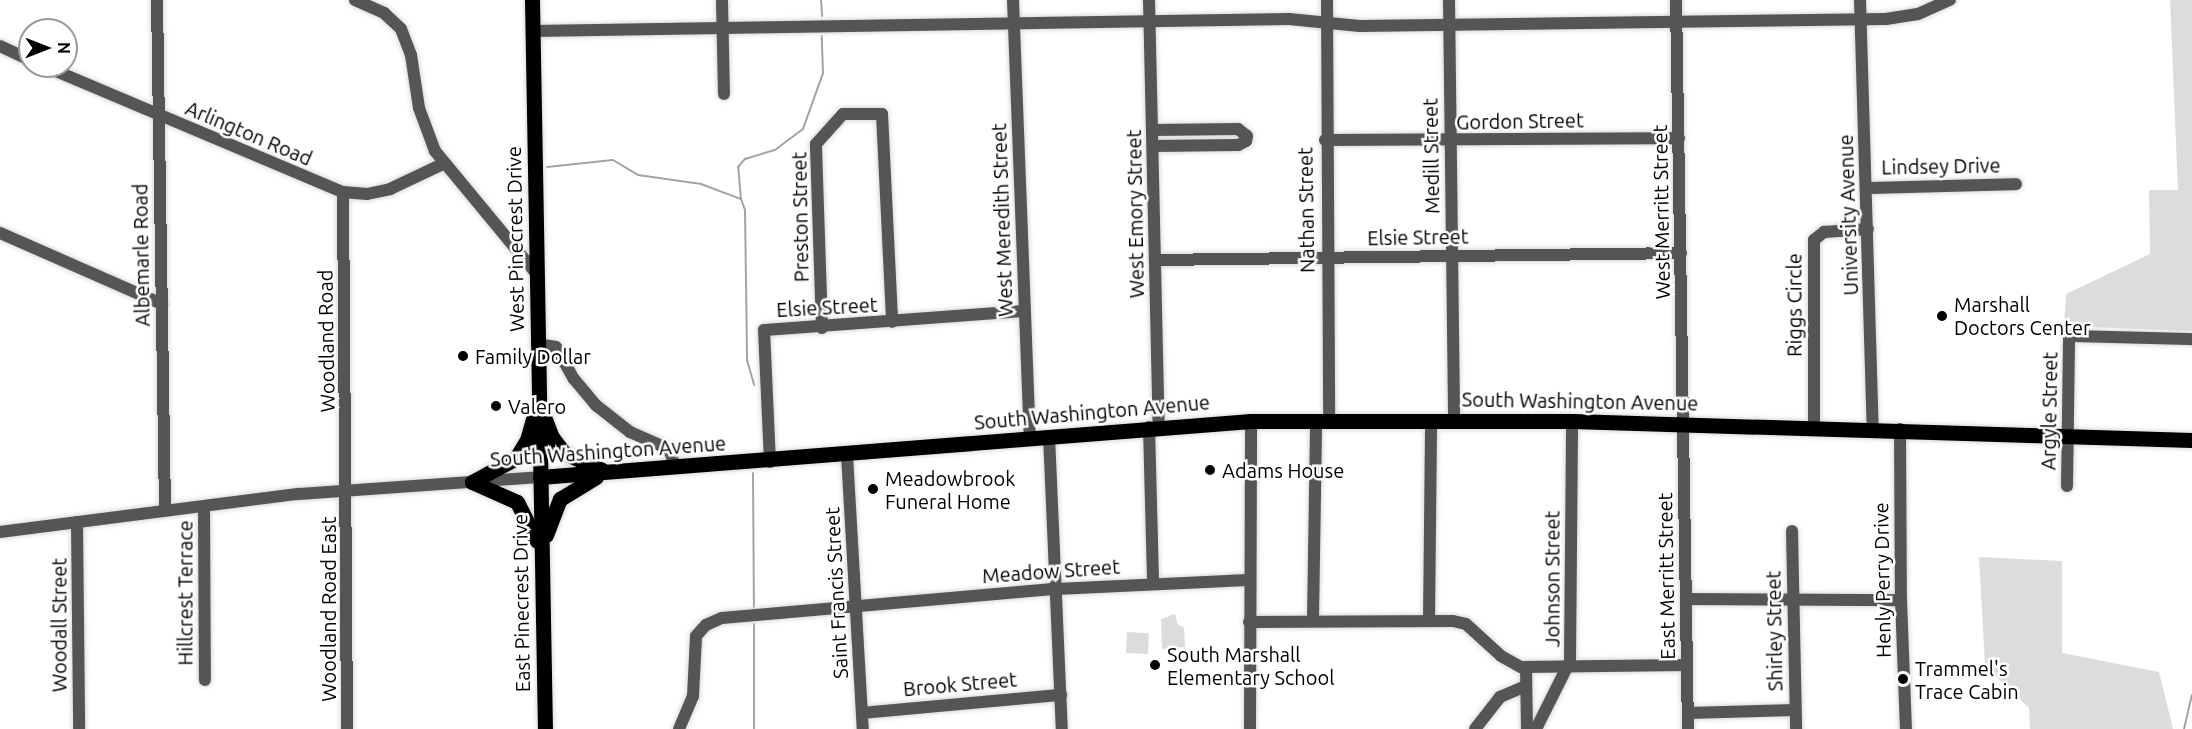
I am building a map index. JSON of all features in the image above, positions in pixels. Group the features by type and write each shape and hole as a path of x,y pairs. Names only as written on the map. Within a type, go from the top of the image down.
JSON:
{"main road":[{"name":"West Pinecrest Drive","path":"532,0 540,477"},
{"path":"538,401 548,429 561,449 574,459 608,473"},
{"path":"472,482 516,458 527,440 538,401"},
{"name":"South Washington Avenue","path":"540,477 770,462 1154,427 1251,421 1454,420 1684,423 2192,440"},
{"path":"542,552 560,499 571,489 608,473"},
{"name":"East Pinecrest Drive","path":"540,477 545,729"},
{"path":"472,482 517,502 526,514 542,552"}],"street":[{"name":"Albemarle Road","path":"157,0 165,510"},
{"path":"355,0 384,13 405,36 423,123 443,164 536,273"},
{"path":"722,0 724,94"},
{"name":"West Meredith Street","path":"1013,0 1029,438"},
{"name":"West Emory Street","path":"1149,0 1156,260 1153,584"},
{"name":"Nathan Street","path":"1313,620 1323,420 1326,258 1324,23 1326,0"},
{"name":"Medill Street","path":"1449,0 1454,420"},
{"name":"West Merritt Street","path":"1676,0 1684,423"},
{"name":"University Avenue","path":"1860,0 1868,188 1872,428"},
{"path":"533,31 1288,19 1324,23 1449,25 1861,18 1918,14 1950,0"},
{"path":"0,46 18,54"},
{"name":"Arlington Road","path":"71,78 343,192 367,194 390,189 443,164"},
{"name":"Preston Street","path":"822,328 816,144 843,114 882,114 892,322"},
{"path":"1153,130 1238,129 1247,136 1238,145 1153,146"},
{"name":"Gordon Street","path":"1325,140 1679,138"},
{"name":"Lindsey Drive","path":"1868,188 2016,184"},
{"name":"Woodland Road","path":"343,192 348,490"},
{"name":"Riggs Circle","path":"1814,428 1814,240 1824,232 1868,229"},
{"path":"0,233 162,304"},
{"name":"Elsie Street","path":"1156,260 1681,253"},
{"name":"Elsie Street","path":"770,462 764,330 822,328 1024,311"},
{"name":"Argyle Street","path":"2067,486 2069,336 2192,339"},
{"path":"537,344 556,347 574,379 597,406 630,432 669,449 676,468"},
{"path":"1429,621 1431,420"},
{"path":"1250,729 1251,421"},
{"name":"Johnson Street","path":"1536,729 1569,666 1572,421"},
{"name":"East Merritt Street","path":"1684,423 1688,729"},
{"name":"Henly Perry Drive","path":"1900,429 1900,600 1906,729"},
{"path":"1049,436 1062,729"},
{"name":"Saint Francis Street","path":"847,455 864,729"},
{"name":"South Washington Avenue","path":"0,532 165,510 348,490 540,477"},
{"name":"Woodland Road East","path":"347,729 348,490"},
{"name":"Hillcrest Terrace","path":"204,507 205,680"},
{"name":"Woodall Street","path":"77,522 79,729"},
{"name":"Shirley Street","path":"1792,531 1796,729"},
{"name":"Meadow Street","path":"679,729 693,696 696,636 706,625 731,616 1056,589 1249,580"},
{"path":"1687,599 1900,600"},
{"path":"1249,622 1429,621 1466,624 1507,660 1526,667 1687,665"},
{"name":"Johnson Street","path":"1526,667 1527,729"},
{"path":"1475,729 1500,697 1526,686"},
{"name":"Brook Street","path":"862,713 1061,695"},
{"path":"1688,713 1795,711"}],"shaded area":[{"path":"2170,0 2192,0 2192,331 2064,326 2066,294 2150,254 2149,190 2178,190"},
{"path":"1979,557 2062,561 2062,653 2159,672 2173,729 2030,729 2029,708 1985,666"},
{"path":"1175,614 1178,625 1184,627 1185,647 1162,649 1161,619"},
{"path":"1127,632 1149,633 1148,654 1126,653"}],"waterway":[{"path":"821,0 822,16"},
{"path":"741,199 738,167 745,159 775,150 803,129 823,73 822,36"},
{"path":"547,167 613,160 638,175 701,184 741,199 745,210 747,360 754,385"},
{"path":"753,473 754,608"},
{"path":"754,624 754,729"},
{"path":"2184,729 2192,695"}],"place":[{"name":"Marshall Doctors Center","path":"1942,316"},
{"name":"Family Dollar","path":"463,356"},
{"name":"Valero","path":"496,406"},
{"name":"Adams House","path":"1210,470"},
{"name":"Meadowbrook Funeral Home","path":"873,489"},
{"name":"South Marshall Elementary School","path":"1155,665"},
{"name":"Trammel's Trace Cabin","path":"1903,679"}]}
